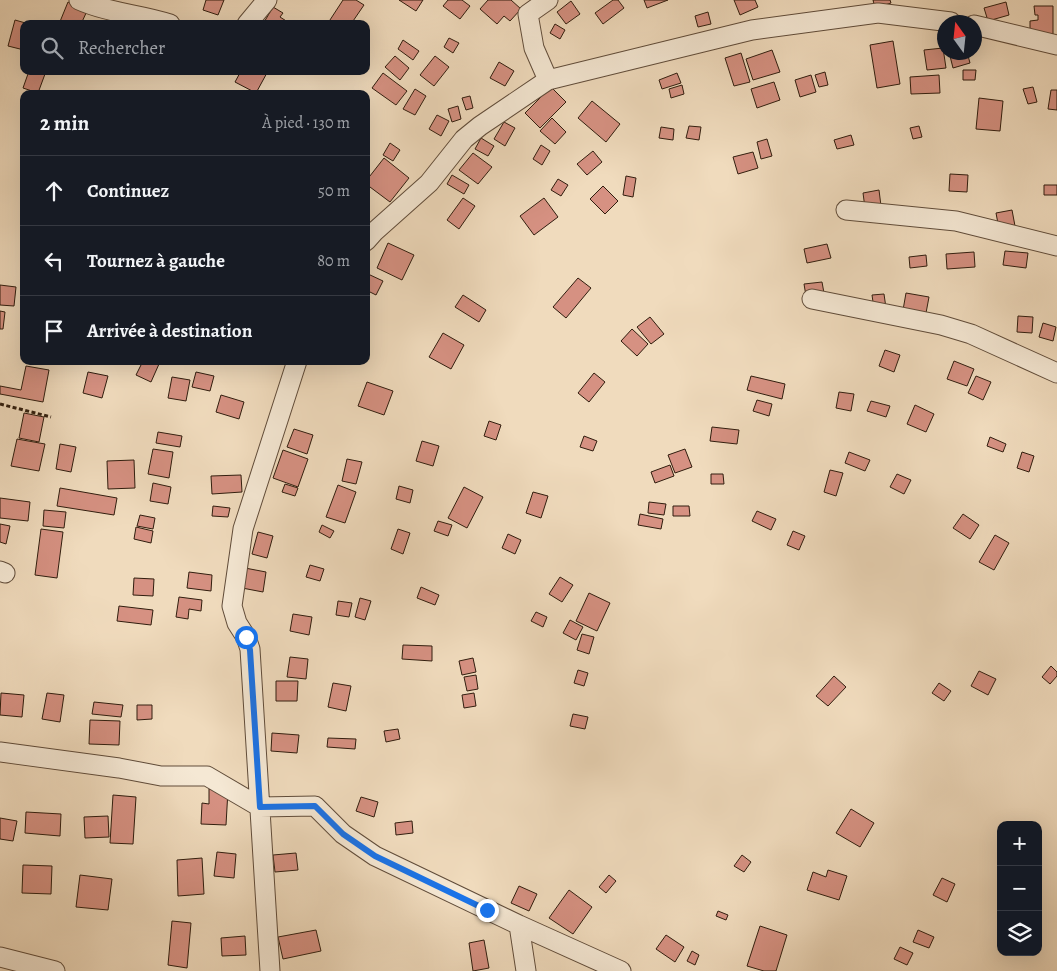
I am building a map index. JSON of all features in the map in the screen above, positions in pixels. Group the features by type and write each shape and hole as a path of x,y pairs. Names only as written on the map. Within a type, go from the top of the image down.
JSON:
{"street":[{"path":"79,0 97,8 158,20"},
{"path":"250,20 267,0"},
{"path":"548,0 528,14 534,48 548,80"},
{"path":"370,236 430,183 464,138 548,80 752,30 878,14 937,20"},
{"path":"982,27 1057,45"},
{"path":"846,210 956,222 1057,246"},
{"path":"812,299 941,325 971,334 1057,373"},
{"path":"270,971 250,650 246,637 237,623 232,606 243,529 296,365"},
{"path":"0,752 110,766 161,776 207,776 260,807 315,806 343,834 375,856 519,925 621,971"},
{"path":"519,925 526,971"},
{"path":"0,957 55,971"}],"path":[{"path":"0,404 50,417"}],"building":[{"path":"206,0 224,0 218,15 203,10"},
{"path":"343,0 356,0 364,5 354,20 330,20"},
{"path":"399,0 423,0 416,11"},
{"path":"448,0 462,0 470,6 460,19 443,6"},
{"path":"488,0 511,0 521,9 510,21 504,16 497,24 480,9"},
{"path":"613,0 618,0 624,8 603,24 595,13"},
{"path":"644,0 668,0 647,8"},
{"path":"734,0 755,0 758,7 740,15"},
{"path":"873,0 890,0 891,3 875,8"},
{"path":"571,1 580,14 566,24 557,12"},
{"path":"68,2 87,11 83,20 61,20"},
{"path":"1006,2 1009,15 988,21 984,8"},
{"path":"1034,6 1053,6 1053,34 1030,34 1030,21 1038,20 1038,15 1035,15"},
{"path":"273,7 283,13 280,17 285,20 265,20"},
{"path":"708,12 711,24 698,27 695,16"},
{"path":"15,20 20,21 20,49 8,46"},
{"path":"555,24 565,30 560,39 550,33"},
{"path":"449,38 459,43 453,53 444,47"},
{"path":"403,40 419,51 413,60 398,49"},
{"path":"893,41 900,84 877,88 870,45"},
{"path":"937,49 937,60 945,60 946,68 927,70 924,50"},
{"path":"772,50 780,72 753,80 746,59"},
{"path":"741,53 750,82 734,86 725,58"},
{"path":"395,56 409,68 400,80 385,67"},
{"path":"435,56 449,67 434,86 420,75"},
{"path":"951,60 969,60 970,63 953,68"},
{"path":"499,62 514,71 505,86 490,78"},
{"path":"963,70 976,70 975,80 963,80"},
{"path":"825,72 828,85 819,87 815,75"},
{"path":"383,73 407,91 396,105 372,88"},
{"path":"677,73 681,83 662,89 659,80"},
{"path":"28,75 45,75 39,90 23,88"},
{"path":"239,75 266,75 258,90 250,90 235,82"},
{"path":"811,75 816,92 800,97 795,80"},
{"path":"939,75 940,93 911,94 910,77"},
{"path":"774,82 780,100 757,108 751,89"},
{"path":"682,85 684,94 671,98 669,89"},
{"path":"551,87 566,102 540,128 525,113"},
{"path":"1033,87 1037,102 1028,104 1023,89"},
{"path":"415,89 426,96 415,115 403,109"},
{"path":"1051,90 1057,90 1057,110 1048,109"},
{"path":"470,96 473,108 466,110 462,98"},
{"path":"979,98 1003,101 1000,131 976,129"},
{"path":"592,101 620,124 606,142 578,118"},
{"path":"458,106 461,119 452,122 448,109"},
{"path":"437,115 449,121 441,136 429,129"},
{"path":"552,118 566,132 555,144 540,131"},
{"path":"504,122 515,128 505,146 494,139"},
{"path":"689,126 701,127 699,140 686,138"},
{"path":"919,126 922,137 913,139 910,128"},
{"path":"661,127 674,129 673,140 659,138"},
{"path":"851,135 854,145 837,149 834,140"},
{"path":"481,138 494,146 488,156 475,149"},
{"path":"767,139 772,156 761,159 757,142"},
{"path":"390,143 400,150 393,161 383,155"},
{"path":"541,145 550,151 542,165 533,159"},
{"path":"593,151 602,162 587,175 577,164"},
{"path":"753,152 758,168 738,174 733,157"},
{"path":"473,153 492,167 478,184 459,170"},
{"path":"384,158 409,178 390,202 370,187 370,176"},
{"path":"950,174 968,175 967,192 949,191"},
{"path":"452,175 469,185 464,194 447,184"},
{"path":"626,176 636,178 633,197 623,195"},
{"path":"558,179 568,185 561,196 551,190"},
{"path":"1044,185 1057,185 1057,195 1044,195"},
{"path":"603,186 618,201 605,214 590,199"},
{"path":"879,190 881,206 865,208 863,193"},
{"path":"463,198 475,206 459,229 447,220"},
{"path":"544,198 558,217 534,235 520,216"},
{"path":"1012,210 1015,226 999,229 996,213"},
{"path":"388,243 414,255 402,280 377,268"},
{"path":"827,244 831,258 807,263 804,249"},
{"path":"1005,251 1028,253 1026,268 1003,265"},
{"path":"974,252 975,267 947,269 946,254"},
{"path":"926,255 927,266 910,268 909,257"},
{"path":"370,275 383,281 376,295 370,292"},
{"path":"578,278 591,288 566,318 553,307"},
{"path":"822,282 824,293 806,296 804,284"},
{"path":"0,285 16,287 14,306 0,305"},
{"path":"906,293 929,297 926,313 903,310"},
{"path":"884,294 886,308 874,309 872,295"},
{"path":"463,295 486,310 479,322 455,307"},
{"path":"0,311 5,312 3,329 0,329"},
{"path":"1018,316 1033,317 1032,333 1017,332"},
{"path":"650,317 664,334 651,344 637,327"},
{"path":"1043,323 1056,327 1053,341 1039,337"},
{"path":"632,329 648,344 637,356 621,341"},
{"path":"443,333 464,345 451,369 429,357"},
{"path":"885,350 900,355 894,372 879,366"},
{"path":"954,361 974,369 967,386 947,379"},
{"path":"141,365 159,365 151,382 136,375"},
{"path":"26,366 49,370 43,402 0,394 0,386 21,390"},
{"path":"88,372 108,376 102,398 83,393"},
{"path":"196,372 214,376 210,391 192,387"},
{"path":"594,373 605,382 589,402 578,393"},
{"path":"751,376 785,384 782,399 747,390"},
{"path":"976,376 991,382 983,400 968,393"},
{"path":"172,377 190,380 186,401 168,398"},
{"path":"367,382 393,391 384,415 358,406"},
{"path":"839,392 854,394 851,411 836,408"},
{"path":"221,395 244,402 239,419 216,412"},
{"path":"757,400 772,404 769,416 753,411"},
{"path":"871,401 890,406 886,417 867,411"},
{"path":"915,405 934,414 926,432 907,424"},
{"path":"24,413 44,417 39,442 19,438"},
{"path":"489,421 501,425 496,440 484,436"},
{"path":"712,427 739,430 737,444 710,441"},
{"path":"294,429 313,435 307,454 287,447"},
{"path":"158,432 182,436 180,447 156,443"},
{"path":"584,436 597,441 593,451 580,447"},
{"path":"990,437 1006,444 1003,452 987,446"},
{"path":"17,439 45,444 39,471 11,466"},
{"path":"422,441 439,446 433,466 416,461"},
{"path":"60,444 76,447 71,472 56,469"},
{"path":"153,449 173,452 169,478 148,474"},
{"path":"685,449 692,467 675,473 668,455"},
{"path":"283,450 308,459 298,487 273,478"},
{"path":"849,452 870,460 865,471 845,463"},
{"path":"1022,452 1034,456 1029,472 1017,468"},
{"path":"347,459 362,462 356,484 342,481"},
{"path":"134,460 135,488 108,489 107,461"},
{"path":"670,465 674,476 655,483 651,472"},
{"path":"830,470 843,473 836,496 824,492"},
{"path":"711,474 723,474 724,484 711,484"},
{"path":"897,474 911,480 904,494 890,487"},
{"path":"241,475 242,492 212,494 211,476"},
{"path":"153,483 171,487 168,504 150,501"},
{"path":"285,484 298,488 295,496 282,492"},
{"path":"338,485 356,492 345,523 326,517"},
{"path":"399,486 413,490 410,503 396,499"},
{"path":"464,487 483,497 467,528 448,518"},
{"path":"60,488 117,498 114,515 57,506"},
{"path":"533,492 548,496 541,518 526,513"},
{"path":"0,498 30,502 28,521 0,518"},
{"path":"649,502 666,504 664,515 648,513"},
{"path":"213,506 230,508 228,517 212,516"},
{"path":"673,506 689,506 690,516 673,516"},
{"path":"44,510 66,512 64,528 43,526"},
{"path":"757,511 776,519 771,530 752,521"},
{"path":"640,514 663,519 661,529 638,525"},
{"path":"963,514 979,525 970,539 953,528"},
{"path":"140,515 155,518 153,529 137,526"},
{"path":"438,521 452,525 448,536 434,531"},
{"path":"0,524 10,526 6,544 0,542"},
{"path":"322,525 334,531 330,538 319,532"},
{"path":"136,527 153,531 151,543 134,539"},
{"path":"41,529 63,532 57,578 35,575"},
{"path":"398,529 410,533 403,554 391,549"},
{"path":"793,531 805,536 799,550 787,545"},
{"path":"258,532 273,536 267,558 252,554"},
{"path":"508,534 521,540 515,554 502,548"},
{"path":"995,535 1009,543 994,570 979,562"},
{"path":"310,565 324,569 320,581 306,577"},
{"path":"245,568 266,572 263,592 242,588"},
{"path":"189,572 212,575 211,591 187,588"},
{"path":"560,577 573,585 562,602 549,594"},
{"path":"134,578 154,579 153,596 133,595"},
{"path":"421,587 439,595 435,605 417,598"},
{"path":"589,593 610,603 597,631 576,621"},
{"path":"179,597 202,600 201,611 189,609 188,619 176,617"},
{"path":"360,598 371,601 365,620 355,617"},
{"path":"338,601 352,603 349,617 336,615"},
{"path":"119,606 153,610 151,625 117,621"},
{"path":"536,612 547,617 543,627 531,621"},
{"path":"293,614 312,617 309,635 290,631"},
{"path":"570,620 583,627 576,640 563,633"},
{"path":"582,634 594,637 589,654 577,650"},
{"path":"403,645 432,646 432,661 402,659"},
{"path":"290,657 308,659 306,679 287,677"},
{"path":"473,658 476,672 462,675 459,661"},
{"path":"1051,666 1057,672 1057,676 1050,684 1042,677"},
{"path":"578,670 588,673 584,686 574,683"},
{"path":"979,671 996,679 988,695 971,686"},
{"path":"476,675 478,689 467,691 464,677"},
{"path":"834,676 846,687 828,706 816,696"},
{"path":"276,681 298,681 297,701 276,701"},
{"path":"333,683 351,686 346,711 328,707"},
{"path":"939,683 951,691 944,701 932,693"},
{"path":"1,693 24,695 22,717 0,715"},
{"path":"47,693 64,695 60,722 42,719"},
{"path":"474,693 476,706 464,708 462,695"},
{"path":"94,702 123,705 121,717 92,714"},
{"path":"137,705 152,705 152,719 137,720"},
{"path":"573,714 588,717 585,729 570,726"},
{"path":"90,720 120,721 119,745 89,744"},
{"path":"398,729 400,739 386,742 384,731"},
{"path":"272,733 299,735 297,753 271,751"},
{"path":"328,738 356,739 355,749 327,747"},
{"path":"209,789 228,790 226,825 201,824 202,803 209,804"},
{"path":"113,795 136,797 133,844 110,843"},
{"path":"361,797 378,802 374,817 356,811"},
{"path":"851,809 874,823 860,847 836,833"},
{"path":"26,812 61,814 60,836 25,833"},
{"path":"108,816 109,837 85,838 84,817"},
{"path":"0,818 17,821 13,841 0,839"},
{"path":"412,821 413,833 396,835 395,823"},
{"path":"217,852 236,854 234,878 214,876"},
{"path":"296,853 298,870 275,872 273,855"},
{"path":"742,855 751,862 744,872 734,866"},
{"path":"202,858 204,894 178,896 177,860"},
{"path":"23,865 52,866 51,894 22,893"},
{"path":"828,870 847,876 839,900 807,890 813,872 826,877"},
{"path":"80,875 112,879 108,910 76,907"},
{"path":"609,875 616,881 606,893 599,887"},
{"path":"942,878 955,884 947,902 933,895"},
{"path":"519,886 537,894 529,911 511,903"},
{"path":"569,890 592,907 573,934 549,918"},
{"path":"718,911 728,915 726,920 716,916"},
{"path":"172,921 191,923 187,968 168,965"},
{"path":"760,926 787,935 776,971 764,971 747,966"},
{"path":"316,930 321,951 283,959 278,937"},
{"path":"918,930 934,937 929,948 913,942"},
{"path":"666,935 684,947 675,962 656,949"},
{"path":"245,936 246,955 222,956 221,938"},
{"path":"484,940 489,968 473,971 469,943"},
{"path":"900,947 913,953 907,965 894,959"},
{"path":"692,951 699,955 695,965 687,961"}],"route":[{"path":"246,637 250,650 260,807 315,806 343,834 375,856 487,910"}]}
